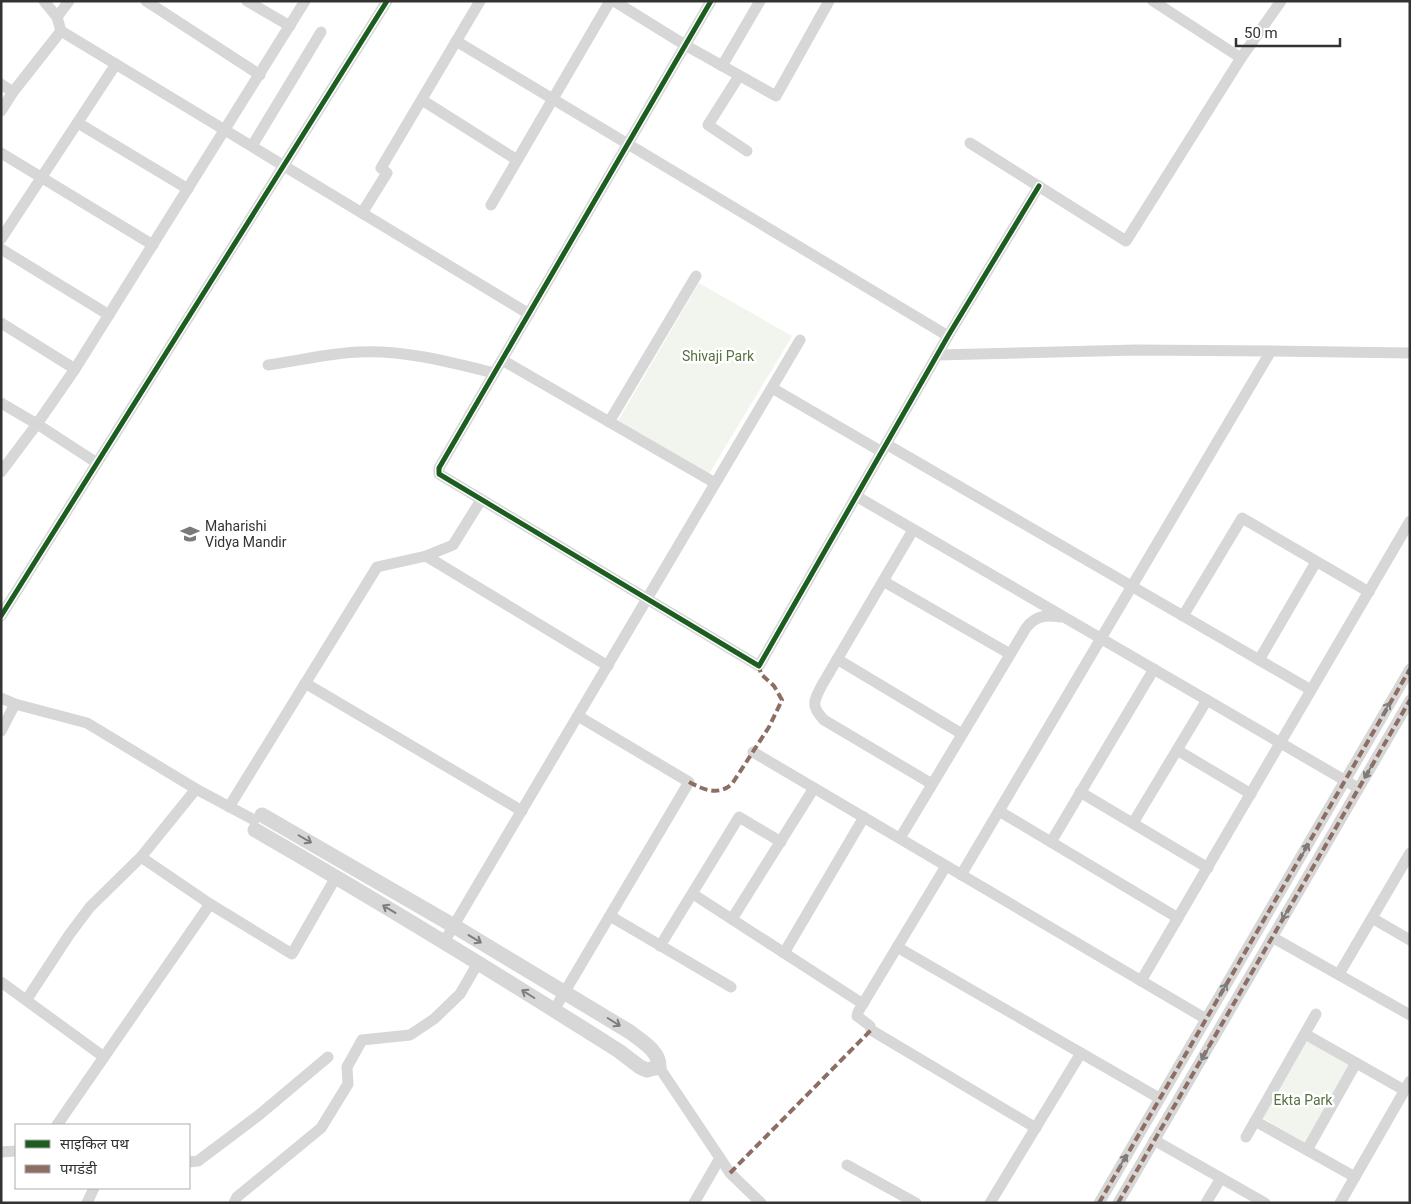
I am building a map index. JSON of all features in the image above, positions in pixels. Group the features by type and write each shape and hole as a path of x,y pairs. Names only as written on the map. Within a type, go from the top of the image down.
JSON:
{"street":[{"path":"44,1 57,17 61,31 529,314"},
{"path":"57,17 69,1"},
{"path":"147,1 260,75"},
{"path":"247,1 290,26"},
{"path":"1,472 76,369 305,1"},
{"path":"3,609 97,463 387,1"},
{"path":"362,213 387,173 381,168 480,1"},
{"path":"492,205 612,1 776,96 829,1"},
{"path":"711,1 439,468 439,474 759,666 948,336 1038,186"},
{"path":"722,66 760,1"},
{"path":"1153,1 1241,58"},
{"path":"970,143 1126,241 1241,58 1281,1"},
{"path":"1,112 13,92 61,31"},
{"path":"252,146 321,32"},
{"path":"456,41 948,336"},
{"path":"1,239 116,64"},
{"path":"739,76 708,125 747,151"},
{"path":"1,84 13,92"},
{"path":"422,100 517,160"},
{"path":"78,123 188,189"},
{"path":"1,153 153,245"},
{"path":"1,249 109,315"},
{"path":"609,422 696,276"},
{"path":"1,324 76,369"},
{"path":"444,942 800,340"},
{"path":"937,355 1136,350 1410,353"},
{"path":"961,875 1272,350"},
{"path":"268,365 358,352 394,352 445,361 494,373"},
{"path":"502,360 715,484"},
{"path":"772,388 1132,586 1311,690"},
{"path":"1,403 97,463"},
{"path":"856,496 1358,788"},
{"path":"230,807 376,567 426,556 453,545 482,500"},
{"path":"1183,616 1242,518 1369,592"},
{"path":"1141,982 1410,521"},
{"path":"913,530 814,699 816,711 824,720 932,784"},
{"path":"426,556 608,666"},
{"path":"1259,660 1316,562"},
{"path":"883,581 1010,654"},
{"path":"900,838 1026,628 1035,618 1047,616 1065,618"},
{"path":"837,659 962,734"},
{"path":"1051,842 1154,669"},
{"path":"1098,1203 1410,669"},
{"path":"305,683 522,811"},
{"path":"1,698 15,704 87,723 196,789 454,926 630,1032 652,1050 659,1060 659,1067 730,1173 761,1203"},
{"path":"1132,823 1207,700"},
{"path":"1,731 15,704"},
{"path":"1118,1203 1408,705"},
{"path":"554,1010 689,782 578,716"},
{"path":"1177,750 1251,794"},
{"path":"753,752 1206,1019"},
{"path":"732,919 814,788"},
{"path":"27,1000 69,935 90,907 141,857 196,789"},
{"path":"1080,792 1208,868"},
{"path":"999,810 1178,918"},
{"path":"660,946 739,817 781,842"},
{"path":"784,954 864,817"},
{"path":"257,822 336,877 554,1010 619,1051 640,1067 647,1070 659,1067"},
{"path":"1339,974 1372,918 1406,869 1410,853"},
{"path":"141,857 210,904 292,954 336,877"},
{"path":"946,866 862,1004 857,1016 870,1026 871,1030 1036,1128"},
{"path":"693,894 862,1004"},
{"path":"57,1124 210,904"},
{"path":"610,916 730,987"},
{"path":"1372,918 1410,940"},
{"path":"1272,937 1410,1015"},
{"path":"897,947 1160,1098"},
{"path":"234,1203 237,1197 321,1128 348,1084 347,1067 362,1040 410,1035 434,1020 460,994 478,963"},
{"path":"1,982 104,1057"},
{"path":"1246,1137 1316,1014"},
{"path":"1304,1034 1356,1063 1407,1085 1340,1203"},
{"path":"990,1203 1081,1053"},
{"path":"190,1162 198,1161 259,1115 328,1057"},
{"path":"1307,1150 1356,1063"},
{"path":"1255,1121 1355,1177"},
{"path":"1154,1140 1265,1203"},
{"path":"1,1152 15,1151"},
{"path":"694,1203 720,1158"},
{"path":"847,1165 916,1203"},
{"path":"1206,1203 1221,1178"},
{"path":"87,1203 94,1189"}],"green space":[{"name":"Shivaji Park","path":"699,283 792,336 709,474 618,421"},
{"name":"Ekta Park","path":"1307,1041 1351,1066 1307,1144 1263,1118"}],"marked path":[{"path":"689,782 716,791 727,788 732,784 769,727 782,700 774,686 761,674 759,666"},
{"path":"1099,1203 1410,669"},
{"path":"1118,1203 1410,700"},
{"path":"730,1173 871,1030"}],"cycle path":[{"path":"1,616 387,1"},
{"path":"711,1 439,468 439,474 759,666 948,336 1039,186"}],"place":[{"name":"Maharishi Vidya Mandir","path":"190,534"}]}
